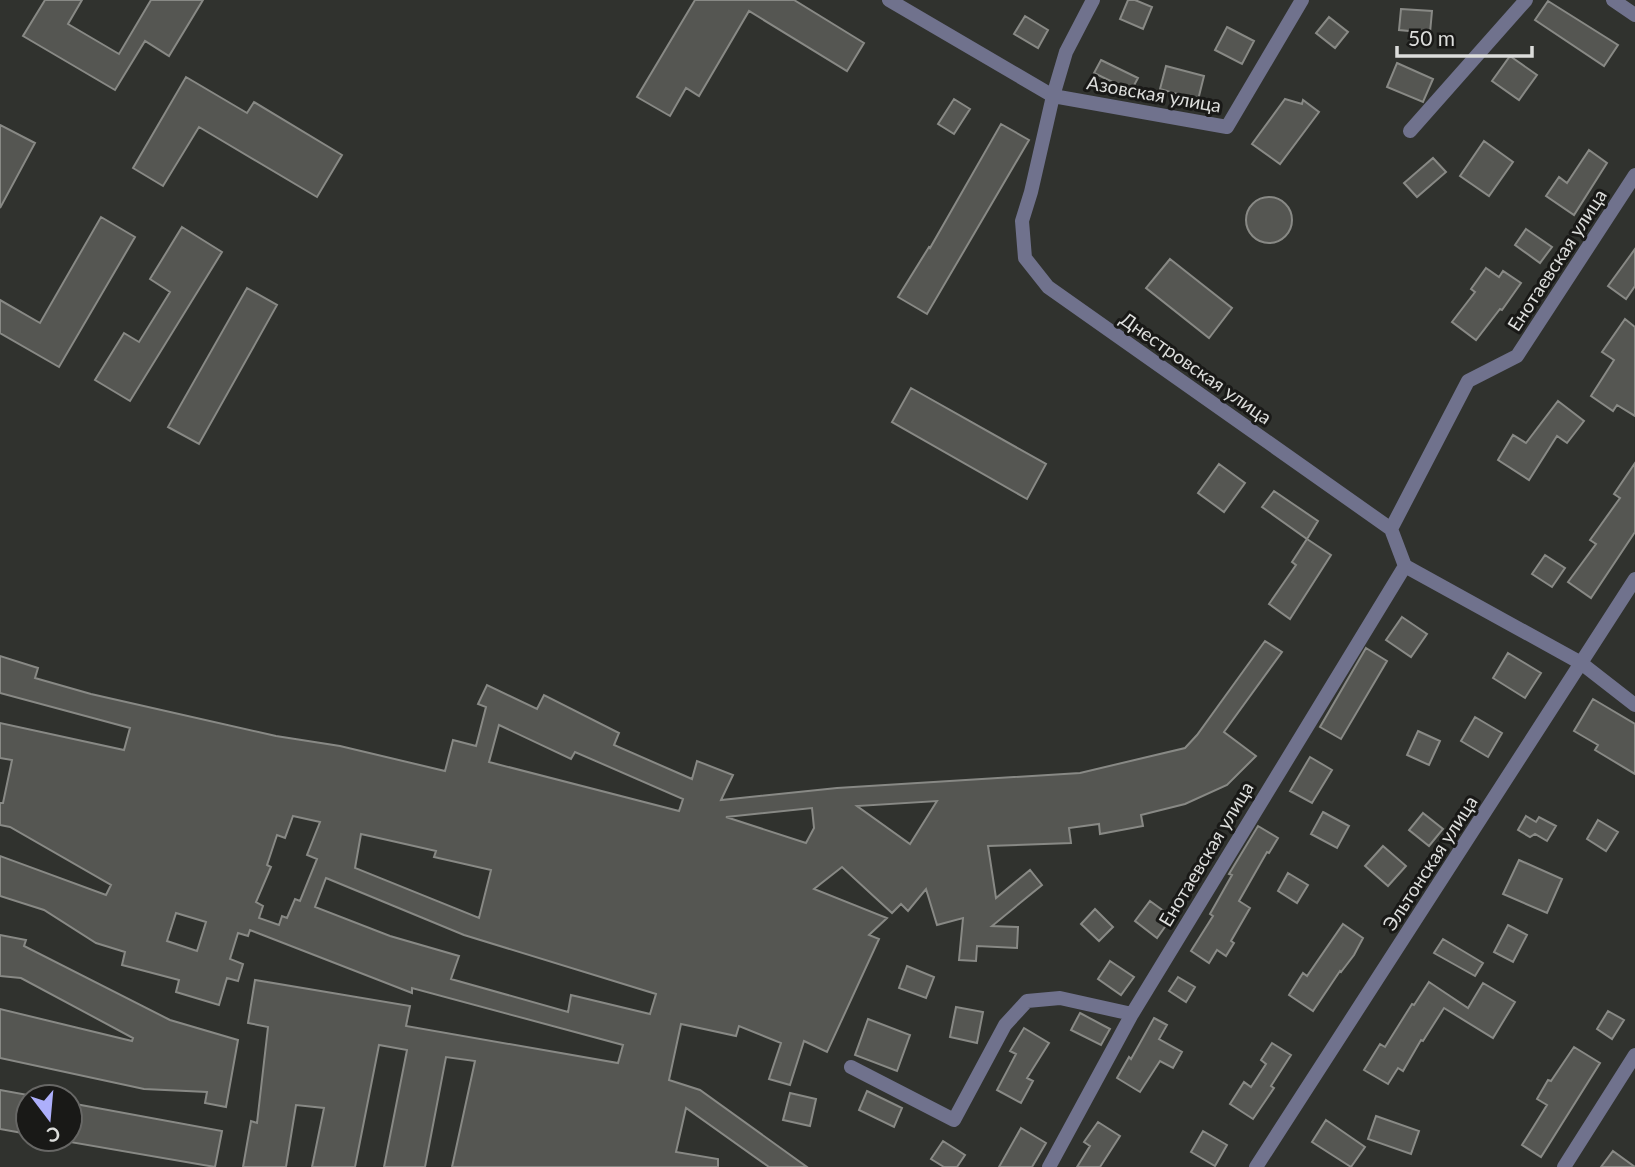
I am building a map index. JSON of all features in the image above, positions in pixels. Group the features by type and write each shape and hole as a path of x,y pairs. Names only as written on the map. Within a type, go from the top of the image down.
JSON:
{"street":[{"path":"889,0 1053,96"},
{"name":"Днестровская улица","path":"1093,0 1066,52 1053,96 1022,221 1025,258 1048,287 1391,529"},
{"name":"Азовская улица","path":"1053,96 1227,127 1302,0"},
{"path":"1410,131 1526,0"},
{"path":"1613,0 1635,15"},
{"name":"Енотаевская улица","path":"1391,529 1468,381 1517,356 1635,175"},
{"path":"1391,529 1405,566 1581,663 1635,705"},
{"name":"Енотаевская улица","path":"1049,1167 1132,1014 1405,566"},
{"name":"Эльтонская улица","path":"1256,1167 1635,579"},
{"path":"851,1067 954,1120 1005,1026 1027,1002 1060,998 1132,1014"},
{"path":"1564,1167 1635,1055"}],"building":[{"path":"45,0 82,0 68,24 119,54 151,0 203,0 169,56 145,41 115,90 23,36"},
{"path":"695,0 794,0 864,43 847,71 749,11 699,96 686,88 670,116 637,97"},
{"path":"1128,0 1152,7 1143,29 1120,19"},
{"path":"1548,1 1618,45 1604,66 1535,20"},
{"path":"1401,9 1432,11 1430,33 1399,30"},
{"path":"1025,16 1048,30 1038,48 1014,34"},
{"path":"1329,17 1348,32 1335,48 1316,33"},
{"path":"1227,27 1254,41 1242,64 1215,50"},
{"path":"1510,56 1537,75 1519,100 1492,81"},
{"path":"1101,60 1138,78 1131,91 1094,73"},
{"path":"1397,63 1433,79 1423,102 1387,87"},
{"path":"1166,66 1204,76 1198,100 1160,89"},
{"path":"186,77 247,113 254,102 342,155 317,197 199,127 163,186 133,168"},
{"path":"954,99 970,109 954,134 938,124"},
{"path":"1285,99 1302,104 1303,100 1319,112 1280,164 1252,144"},
{"path":"1001,124 1029,140 927,314 898,297 930,248"},
{"path":"0,125 35,143 0,208"},
{"path":"1484,141 1513,162 1489,196 1460,176"},
{"path":"1589,150 1607,163 1574,215 1546,196 1559,177 1567,183"},
{"path":"1433,158 1446,172 1417,197 1404,183"},
{"path":"1269,197 1278,198 1285,204 1291,211 1291,229 1285,236 1278,242 1269,243 1260,242 1253,236 1247,229 1246,220 1247,211 1253,204 1260,198"},
{"path":"101,217 135,237 59,367 0,333 0,300 40,323"},
{"path":"182,227 222,252 130,401 95,380 124,333 139,342 170,292 150,279"},
{"path":"1526,229 1552,247 1540,263 1515,245"},
{"path":"1635,249 1635,286 1626,299 1608,286"},
{"path":"1170,259 1232,308 1209,338 1146,288"},
{"path":"1486,268 1499,277 1503,271 1521,283 1476,340 1452,322 1475,292 1471,289"},
{"path":"247,288 277,305 199,444 168,427"},
{"path":"1625,319 1635,327 1635,416 1617,405 1613,411 1591,396 1614,360 1602,352"},
{"path":"911,388 1046,464 1027,499 892,422"},
{"path":"1558,401 1584,421 1567,443 1557,436 1529,480 1498,460 1513,435 1526,443"},
{"path":"1635,463 1635,532 1591,598 1568,582 1596,544 1590,540 1620,498 1614,494"},
{"path":"1219,464 1245,483 1224,512 1198,493"},
{"path":"1274,491 1318,521 1307,539 1262,507"},
{"path":"1307,539 1331,555 1290,619 1269,604 1296,565 1292,562"},
{"path":"1545,555 1565,568 1552,587 1532,574"},
{"path":"1402,617 1427,634 1411,657 1386,640"},
{"path":"1265,641 1282,652 1224,732 1256,756 1227,785 1185,804 1141,815 1143,826 1100,834 1099,824 1069,828 1071,843 988,846 996,898 1030,870 1042,885 992,926 1018,927 1017,948 977,946 976,961 959,960 963,918 937,925 926,889 908,911 901,904 892,913 842,867 814,889 887,918 869,935 879,939 827,1052 804,1041 790,1085 769,1079 781,1043 739,1026 736,1036 681,1024 669,1080 700,1090 807,1167 769,1167 686,1108 676,1152 718,1159 718,1167 452,1167 475,1061 446,1057 425,1167 384,1167 407,1050 379,1045 355,1167 312,1167 324,1108 296,1105 286,1167 243,1167 251,1121 257,1123 268,1027 248,1023 255,980 410,1006 406,1026 618,1063 623,1045 412,988 412,993 250,930 248,936 238,933 230,959 243,964 238,981 227,978 219,1005 176,992 179,980 122,965 125,952 96,943 44,910 0,896 0,856 106,895 111,885 10,827 0,825 0,803 3,803 12,760 0,758 0,723 124,750 130,728 0,693 0,656 38,668 35,678 91,694 276,736 340,746 445,771 453,740 476,746 486,707 478,704 487,685 537,709 544,695 619,733 614,745 692,779 697,761 733,775 721,800 837,788 1080,773 1185,748","holes":["499,725 571,759 575,752 683,799 679,811 489,762","937,801 910,844 857,806","812,808 814,828 806,843 726,817","293,816 320,822 307,855 317,859 300,901 295,899 287,918 282,916 279,925 259,918 263,906 256,902 271,867 267,865 277,835 285,838","361,834 436,851 434,857 491,870 479,918 355,868","326,878 464,935 656,994 650,1014 571,995 568,1012 451,979 459,956 390,936 315,907","176,913 206,922 197,951 167,941"]},
{"path":"1366,648 1387,661 1341,739 1320,727"},
{"path":"1508,653 1541,673 1525,698 1493,678"},
{"path":"1593,699 1635,724 1635,774 1595,750 1598,745 1574,731"},
{"path":"1475,717 1502,733 1488,757 1461,741"},
{"path":"1418,731 1440,741 1429,765 1407,755"},
{"path":"1310,757 1332,770 1312,803 1290,791"},
{"path":"1323,812 1349,826 1337,848 1311,834"},
{"path":"1423,813 1443,829 1429,846 1409,830"},
{"path":"1526,816 1536,822 1539,817 1556,826 1547,841 1535,834 1530,837 1518,830"},
{"path":"1598,820 1618,832 1606,851 1587,839"},
{"path":"1258,826 1278,838 1239,901 1250,908 1231,941 1234,943 1226,956 1217,950 1209,963 1191,951 1213,916 1210,914 1232,875 1229,874"},
{"path":"1383,846 1406,866 1388,886 1365,866"},
{"path":"1519,860 1562,879 1547,913 1503,894"},
{"path":"1288,873 1308,885 1297,903 1278,891"},
{"path":"1150,901 1172,917 1157,938 1135,921"},
{"path":"1095,909 1113,927 1099,941 1081,924"},
{"path":"1343,924 1363,938 1354,955 1313,1011 1289,995 1303,973 1307,976"},
{"path":"1508,925 1527,935 1513,962 1494,952"},
{"path":"0,935 26,940 24,946 170,1020 238,1040 226,1107 205,1103 207,1092 144,1089 0,1058 0,1009 132,1041 133,1038 21,978 0,976"},
{"path":"1443,939 1483,963 1475,976 1434,953"},
{"path":"1110,961 1134,977 1121,995 1098,979"},
{"path":"907,966 934,977 926,998 899,988"},
{"path":"1178,977 1195,987 1186,1002 1169,991"},
{"path":"1429,982 1468,1008 1483,983 1515,1002 1493,1038 1444,1008 1403,1071 1398,1068 1388,1084 1364,1070 1380,1044 1385,1047"},
{"path":"956,1007 983,1012 977,1043 950,1037"},
{"path":"1608,1011 1624,1020 1612,1039 1597,1029"},
{"path":"1080,1013 1110,1029 1101,1045 1071,1030"},
{"path":"1154,1018 1167,1025 1159,1039 1182,1052 1173,1068 1160,1061 1140,1092 1117,1078"},
{"path":"868,1019 910,1035 897,1071 855,1055"},
{"path":"1024,1028 1049,1043 1027,1078 1033,1081 1021,1103 997,1090 1016,1054 1010,1051"},
{"path":"1272,1043 1291,1055 1271,1086 1274,1088 1253,1119 1230,1104 1244,1082 1251,1087 1266,1064 1261,1060"},
{"path":"1574,1047 1600,1063 1541,1157 1522,1145 1547,1105 1537,1099"},
{"path":"0,1090 14,1092 14,1132 0,1129"},
{"path":"867,1091 902,1108 894,1127 859,1110"},
{"path":"790,1093 816,1099 810,1126 783,1120"},
{"path":"84,1106 222,1131 215,1167 84,1144"},
{"path":"1376,1116 1419,1131 1411,1154 1368,1139"},
{"path":"1326,1120 1365,1147 1351,1167 1312,1142"},
{"path":"1098,1122 1120,1136 1100,1167 1077,1167 1090,1146 1084,1142"},
{"path":"1021,1128 1046,1143 1032,1167 999,1167"},
{"path":"1203,1131 1227,1145 1215,1166 1191,1152"},
{"path":"943,1141 965,1155 957,1167 944,1167 931,1159"},
{"path":"1613,1151 1635,1167 1601,1167"}]}
